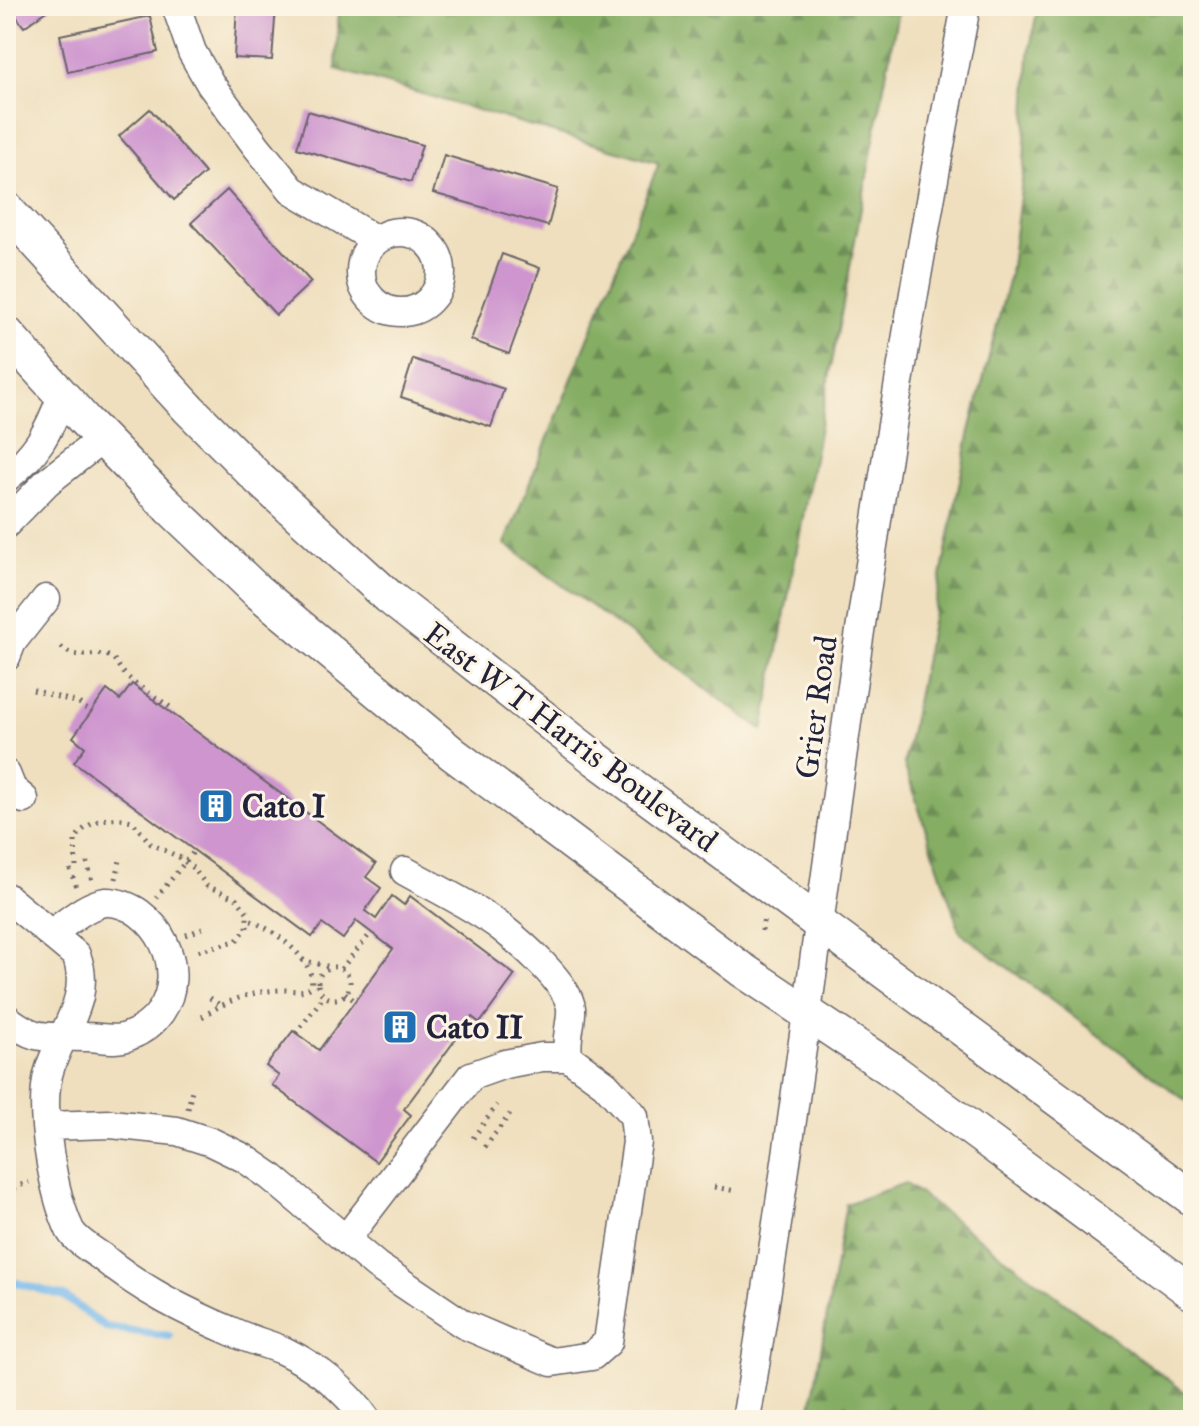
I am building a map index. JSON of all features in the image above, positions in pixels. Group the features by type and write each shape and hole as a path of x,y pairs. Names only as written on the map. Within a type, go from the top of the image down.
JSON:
{"main road":[{"name":"East W T Harris Boulevard","path":"6,209 189,409 259,479 389,597 596,759 1193,1199"},
{"path":"6,333 102,439 257,591 441,745 741,969 888,1067 1193,1293"}],"street":[{"path":"176,6 192,52 211,85 292,190 376,240"},
{"name":"Grier Road","path":"746,1420 777,1236 858,649 910,315 966,6"},
{"path":"6,478 24,464 50,430 62,396"},
{"path":"6,524 47,482 102,439"},
{"path":"6,657 12,642 46,599"},
{"path":"6,774 12,789 24,799"},
{"path":"405,871 501,927 554,978 571,1007 565,1041 568,1057"},
{"path":"6,897 76,955 81,968 77,1005 47,1079 46,1126 55,1185 71,1233 127,1278 172,1305 283,1351 326,1374 367,1420"},
{"path":"6,1018 24,1032 42,1038 127,1038 149,1025 168,1001 173,978 165,943 154,924 131,907 106,902 84,910 52,933"},
{"path":"46,1126 111,1124 177,1131 211,1142 244,1158 270,1176 377,1266 463,1324 552,1362 592,1356 608,1342 637,1142 634,1116 605,1084 568,1057 530,1059 471,1076 346,1239"}],"path":[{"path":"61,647 66,652 83,656 114,659 124,673 170,707"},
{"path":"33,690 79,703 91,713"},
{"path":"76,867 73,847 84,827 110,818 132,821 158,849 185,862 207,886 237,899 247,912 248,920 242,935 236,941 210,949"},
{"path":"156,899 195,850"},
{"path":"248,920 272,929 302,960 324,996 334,999 345,993 349,982 341,969 302,960"},
{"path":"341,969 371,933"},
{"path":"202,1017 221,1005 264,991 308,991 322,972 332,967"},
{"path":"345,993 355,1001"},
{"path":"296,1033 324,996"},
{"path":"210,998 221,1005"},
{"path":"6,1102 13,1110"},
{"path":"473,1138 497,1105"},
{"path":"485,1147 510,1114"},
{"path":"6,1191 41,1177"},
{"path":"714,1187 736,1191"}],"green space":[{"path":"339,6 899,6 763,730 505,544 659,163 336,69"},
{"path":"1038,6 1193,6 1193,1106 960,932 904,764 969,435 1010,274 1024,165 1029,54"},
{"path":"905,1183 1193,1398 1193,1420 809,1420 846,1204"}],"building":[{"path":"9,6 53,6 24,27"},
{"path":"237,6 276,6 272,60 234,58"},
{"path":"150,16 158,52 68,72 60,35"},
{"path":"150,109 205,173 174,200 119,136"},
{"path":"308,111 422,145 411,182 297,148"},
{"path":"444,155 558,189 548,226 433,193"},
{"path":"227,190 311,282 276,315 191,223"},
{"path":"502,254 540,268 509,354 471,340"},
{"path":"413,359 504,389 491,427 401,397"},
{"path":"132,684 376,864 366,877 381,888 365,911 376,919 392,896 404,905 410,896 515,975 480,1023 472,1017 404,1109 411,1115 376,1162 272,1085 279,1076 266,1066 293,1031 319,1050 393,949 356,921 343,939 322,924 312,937 74,762 85,747 73,737 107,690 120,700"}],"waterway":[{"path":"6,1280 64,1296 105,1327 169,1336"},
{"path":"434,1413 475,1420"}],"place":[{"name":"Cato I","path":"216,806"},
{"name":"Cato II","path":"400,1027"}]}
